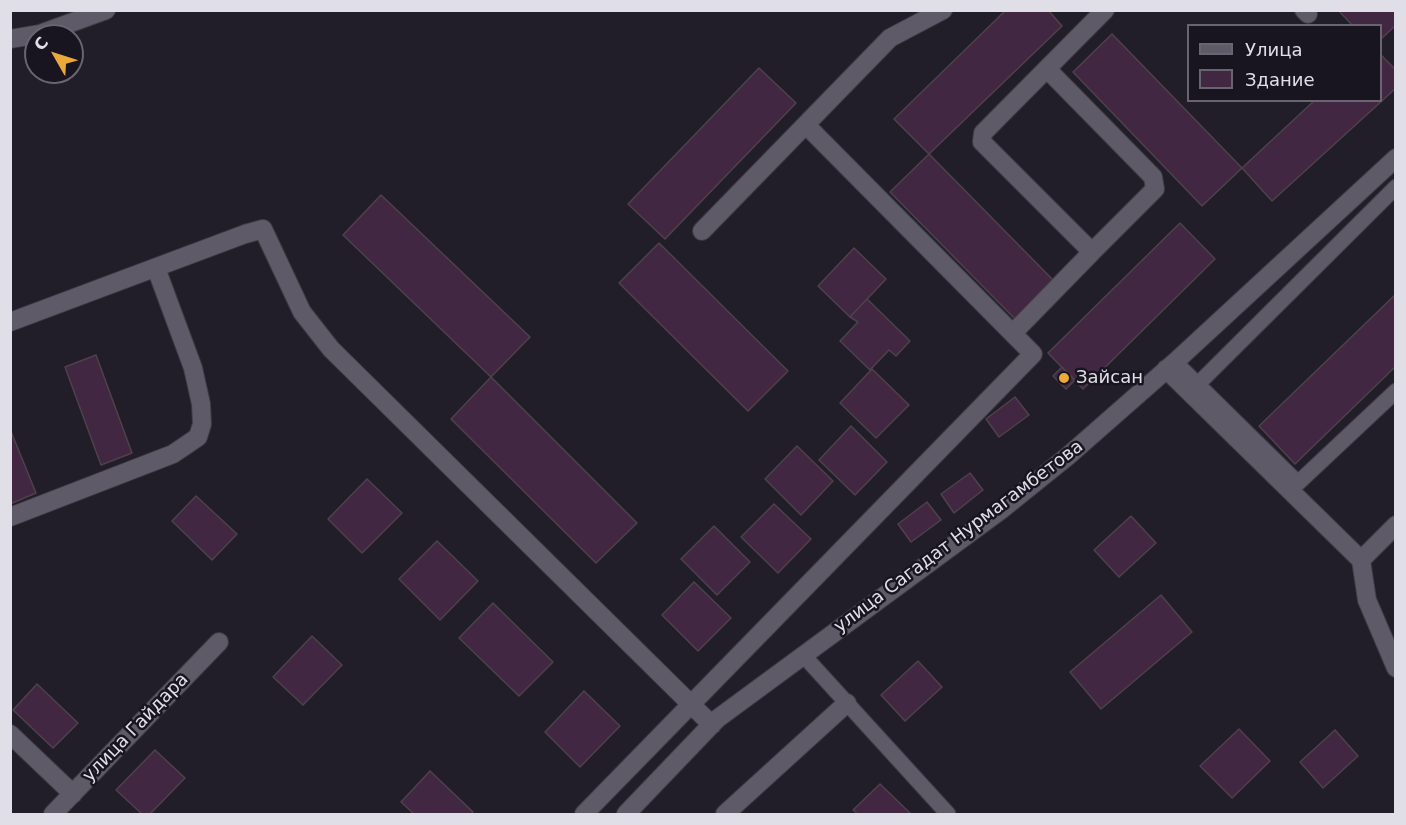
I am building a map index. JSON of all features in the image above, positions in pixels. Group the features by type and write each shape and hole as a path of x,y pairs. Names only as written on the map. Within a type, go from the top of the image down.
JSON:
{"street":[{"path":"10,39 40,34 106,10"},
{"path":"702,231 890,38 943,10"},
{"path":"1092,252 982,142 983,133 1105,10"},
{"path":"1013,333 1155,189 1153,177 1048,70"},
{"path":"584,814 1033,354 806,125"},
{"name":"улица Сагадат Нурмагамбетова","path":"626,814 712,725 1001,510 1068,456 1171,366 1395,158"},
{"path":"10,322 263,229 302,312 332,349 712,725"},
{"path":"10,517 173,454 198,437 202,424 201,404 194,368 156,268"},
{"path":"1171,366 1361,560 1367,600 1395,668"},
{"path":"1361,560 1395,525"},
{"name":"улица Гайдара","path":"53,814 219,642"},
{"path":"725,814 848,703"},
{"path":"10,734 73,794"}],"lane":[{"path":"1197,384 1395,187"},
{"path":"1171,366 1197,384 1298,483 1395,391"},
{"path":"804,656 948,814"}],"building":[{"path":"1006,10 1048,10 1062,26 929,154 894,119"},
{"path":"1338,10 1396,10 1396,25 1382,38 1382,24 1351,24"},
{"path":"1112,34 1242,168 1202,206 1073,72"},
{"path":"1382,56 1396,70 1396,88 1382,101"},
{"path":"759,68 796,103 665,239 628,204"},
{"path":"1313,102 1381,102 1272,201 1242,168"},
{"path":"929,154 1055,282 1016,320 890,192"},
{"path":"381,195 530,337 491,377 343,235"},
{"path":"1180,223 1215,259 1083,389 1048,353"},
{"path":"659,243 788,371 748,411 619,283"},
{"path":"854,248 886,279 850,317 818,286"},
{"path":"1396,294 1396,366 1295,464 1259,426"},
{"path":"867,299 910,341 896,356 889,350 870,370 840,341 858,322 850,317"},
{"path":"96,355 132,453 101,465 65,367"},
{"name":"Зайсан","path":"1062,367 1075,380 1066,389 1053,376"},
{"path":"872,369 909,405 876,438 840,403"},
{"path":"491,377 637,523 596,563 451,419"},
{"path":"1015,397 1029,415 999,437 986,419"},
{"path":"851,426 887,462 855,495 819,460"},
{"path":"10,429 36,493 10,504"},
{"path":"797,446 833,481 801,515 765,479"},
{"path":"970,473 983,490 954,513 941,494"},
{"path":"367,479 402,513 362,553 328,519"},
{"path":"196,496 237,534 212,560 172,521"},
{"path":"927,502 941,520 911,542 898,524"},
{"path":"774,504 811,539 778,573 741,537"},
{"path":"1131,516 1156,543 1119,577 1094,550"},
{"path":"714,526 750,562 717,595 681,559"},
{"path":"437,541 478,581 440,620 399,579"},
{"path":"694,582 731,618 698,651 662,615"},
{"path":"1161,595 1192,632 1101,709 1070,672"},
{"path":"493,603 553,662 519,696 459,638"},
{"path":"312,636 342,665 303,705 273,677"},
{"path":"918,661 942,687 905,721 881,695"},
{"path":"37,684 78,723 53,748 13,710"},
{"path":"584,691 620,726 580,767 545,732"},
{"path":"1239,729 1270,761 1232,798 1200,766"},
{"path":"1335,730 1358,756 1323,788 1300,762"},
{"path":"155,750 185,778 150,814 142,814 116,790"},
{"path":"430,771 473,812 470,814 414,814 401,802"},
{"path":"880,784 911,814 858,814 853,810"}],"place":[{"name":"Зайсан","path":"1064,378"}]}
